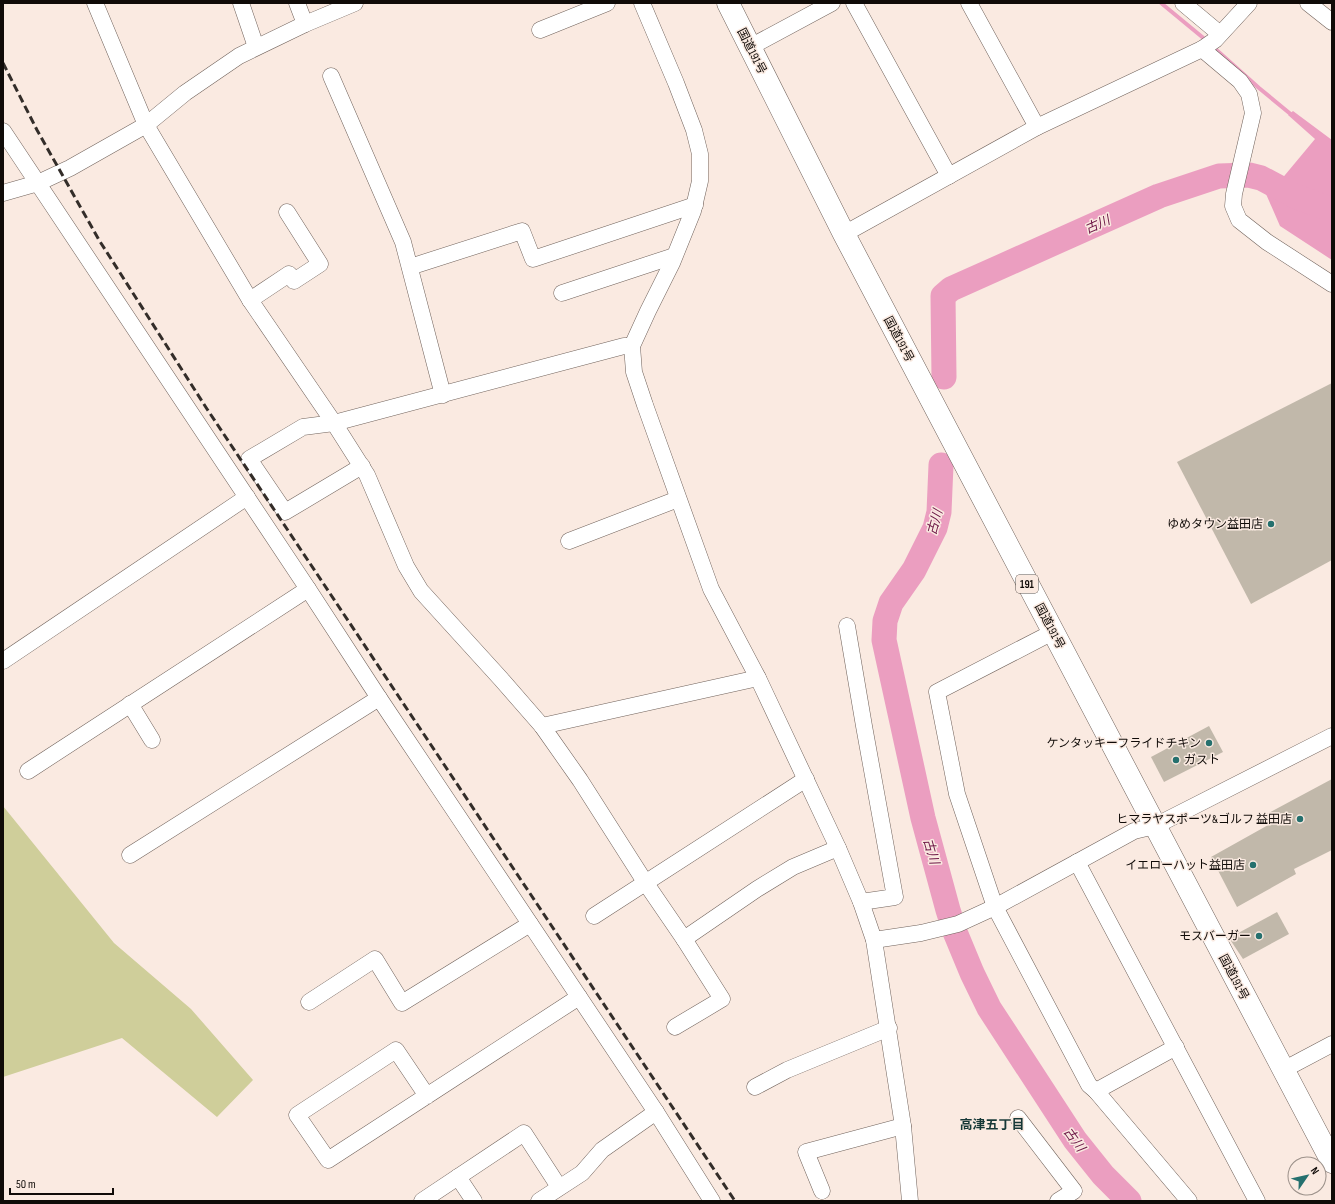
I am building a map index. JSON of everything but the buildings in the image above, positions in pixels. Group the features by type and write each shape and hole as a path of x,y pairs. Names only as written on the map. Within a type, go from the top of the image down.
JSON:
{"highway":[{"name":"国道191号","path":"728,3 844,234 1332,1162"}],"street":[{"path":"95,3 146,125 250,300 362,466 406,566 420,591 496,673 542,726 580,780 645,882 684,938 722,999 675,1027"},
{"path":"241,3 256,47"},
{"path":"297,3 305,24"},
{"path":"3,193 38,183 70,168 146,125 184,93 240,56 305,24 355,3"},
{"path":"540,30 607,3"},
{"path":"642,3 694,130 700,154 700,181 693,211 674,256 632,346 634,372 711,589 758,678 862,902 874,940 889,1028 903,1126 910,1201"},
{"path":"750,47 832,3"},
{"path":"854,3 949,176"},
{"path":"969,3 1037,127"},
{"path":"1183,3 1220,34"},
{"path":"844,234 1037,127 1202,49 1215,40 1249,3"},
{"path":"1308,3 1332,22"},
{"path":"1202,49 1240,81 1249,94 1254,113 1234,194 1233,206 1239,220 1267,242 1332,284"},
{"path":"331,76 403,242 443,395"},
{"path":"3,131 656,1112 712,1201"},
{"path":"410,267 522,231 533,259 695,205"},
{"path":"250,300 289,274 294,281 320,264 287,212"},
{"path":"562,293 674,256"},
{"path":"362,466 285,512 249,459 303,427 334,423 624,346 632,346"},
{"path":"3,661 247,498"},
{"path":"568,541 678,499"},
{"path":"28,771 308,589"},
{"path":"847,626 895,897 862,902"},
{"path":"1053,632 937,692 956,794 995,906 1089,1085 1096,1091 1189,1201"},
{"path":"542,726 758,678"},
{"path":"130,855 379,698"},
{"path":"130,704 152,740"},
{"path":"874,940 945,928 958,924 995,906 1134,831 1155,826 1332,736"},
{"path":"594,916 806,779"},
{"path":"684,938 792,867 838,848"},
{"path":"1077,862 1257,1201"},
{"path":"309,1002 375,959 402,1003 530,924"},
{"path":"427,1096 396,1050 297,1115 328,1160 427,1096 579,997"},
{"path":"755,1087 787,1070 889,1028"},
{"path":"1283,1070 1332,1044"},
{"path":"1096,1091 1176,1048"},
{"path":"539,1201 582,1173 602,1150 656,1112"},
{"path":"1018,1118 1074,1191 1058,1201"},
{"path":"822,1191 806,1152 903,1126"},
{"path":"422,1201 524,1133 559,1187"},
{"path":"458,1177 474,1201"}],"shaded area":[{"path":"1293,111 1332,140 1332,260 1280,226 1263,187 1253,183 1256,168 1268,172 1280,181 1315,139 1288,115"},
{"path":"3,806 114,943 191,1009 253,1080 217,1117 122,1038 3,1077"}],"waterway":[{"path":"1161,3 1207,41"},
{"path":"1212,46 1293,116"},
{"name":"古川","path":"944,377 943,296 951,289 1159,196 1219,176 1249,175 1261,178 1295,196 1332,210"},
{"name":"古川","path":"941,465 939,512 935,528 914,570 891,603 885,621 884,640 923,818 955,932 972,973 989,1008 1075,1140 1103,1175 1129,1201"}],"railway":[{"path":"3,63 37,130 99,240 207,409 735,1201"}],"place":[{"name":"ゆめタウン益田店","path":"1271,524"},
{"name":"ケンタッキーフライドチキン","path":"1209,743"},
{"name":"ガスト","path":"1176,760"},
{"name":"ヒマラヤスポーツ&ゴルフ 益田店","path":"1300,819"},
{"name":"イエローハット益田店","path":"1253,865"},
{"name":"モスバーガー","path":"1259,936"}],"district":[{"name":"高津五丁目","path":"992,1124"}]}
